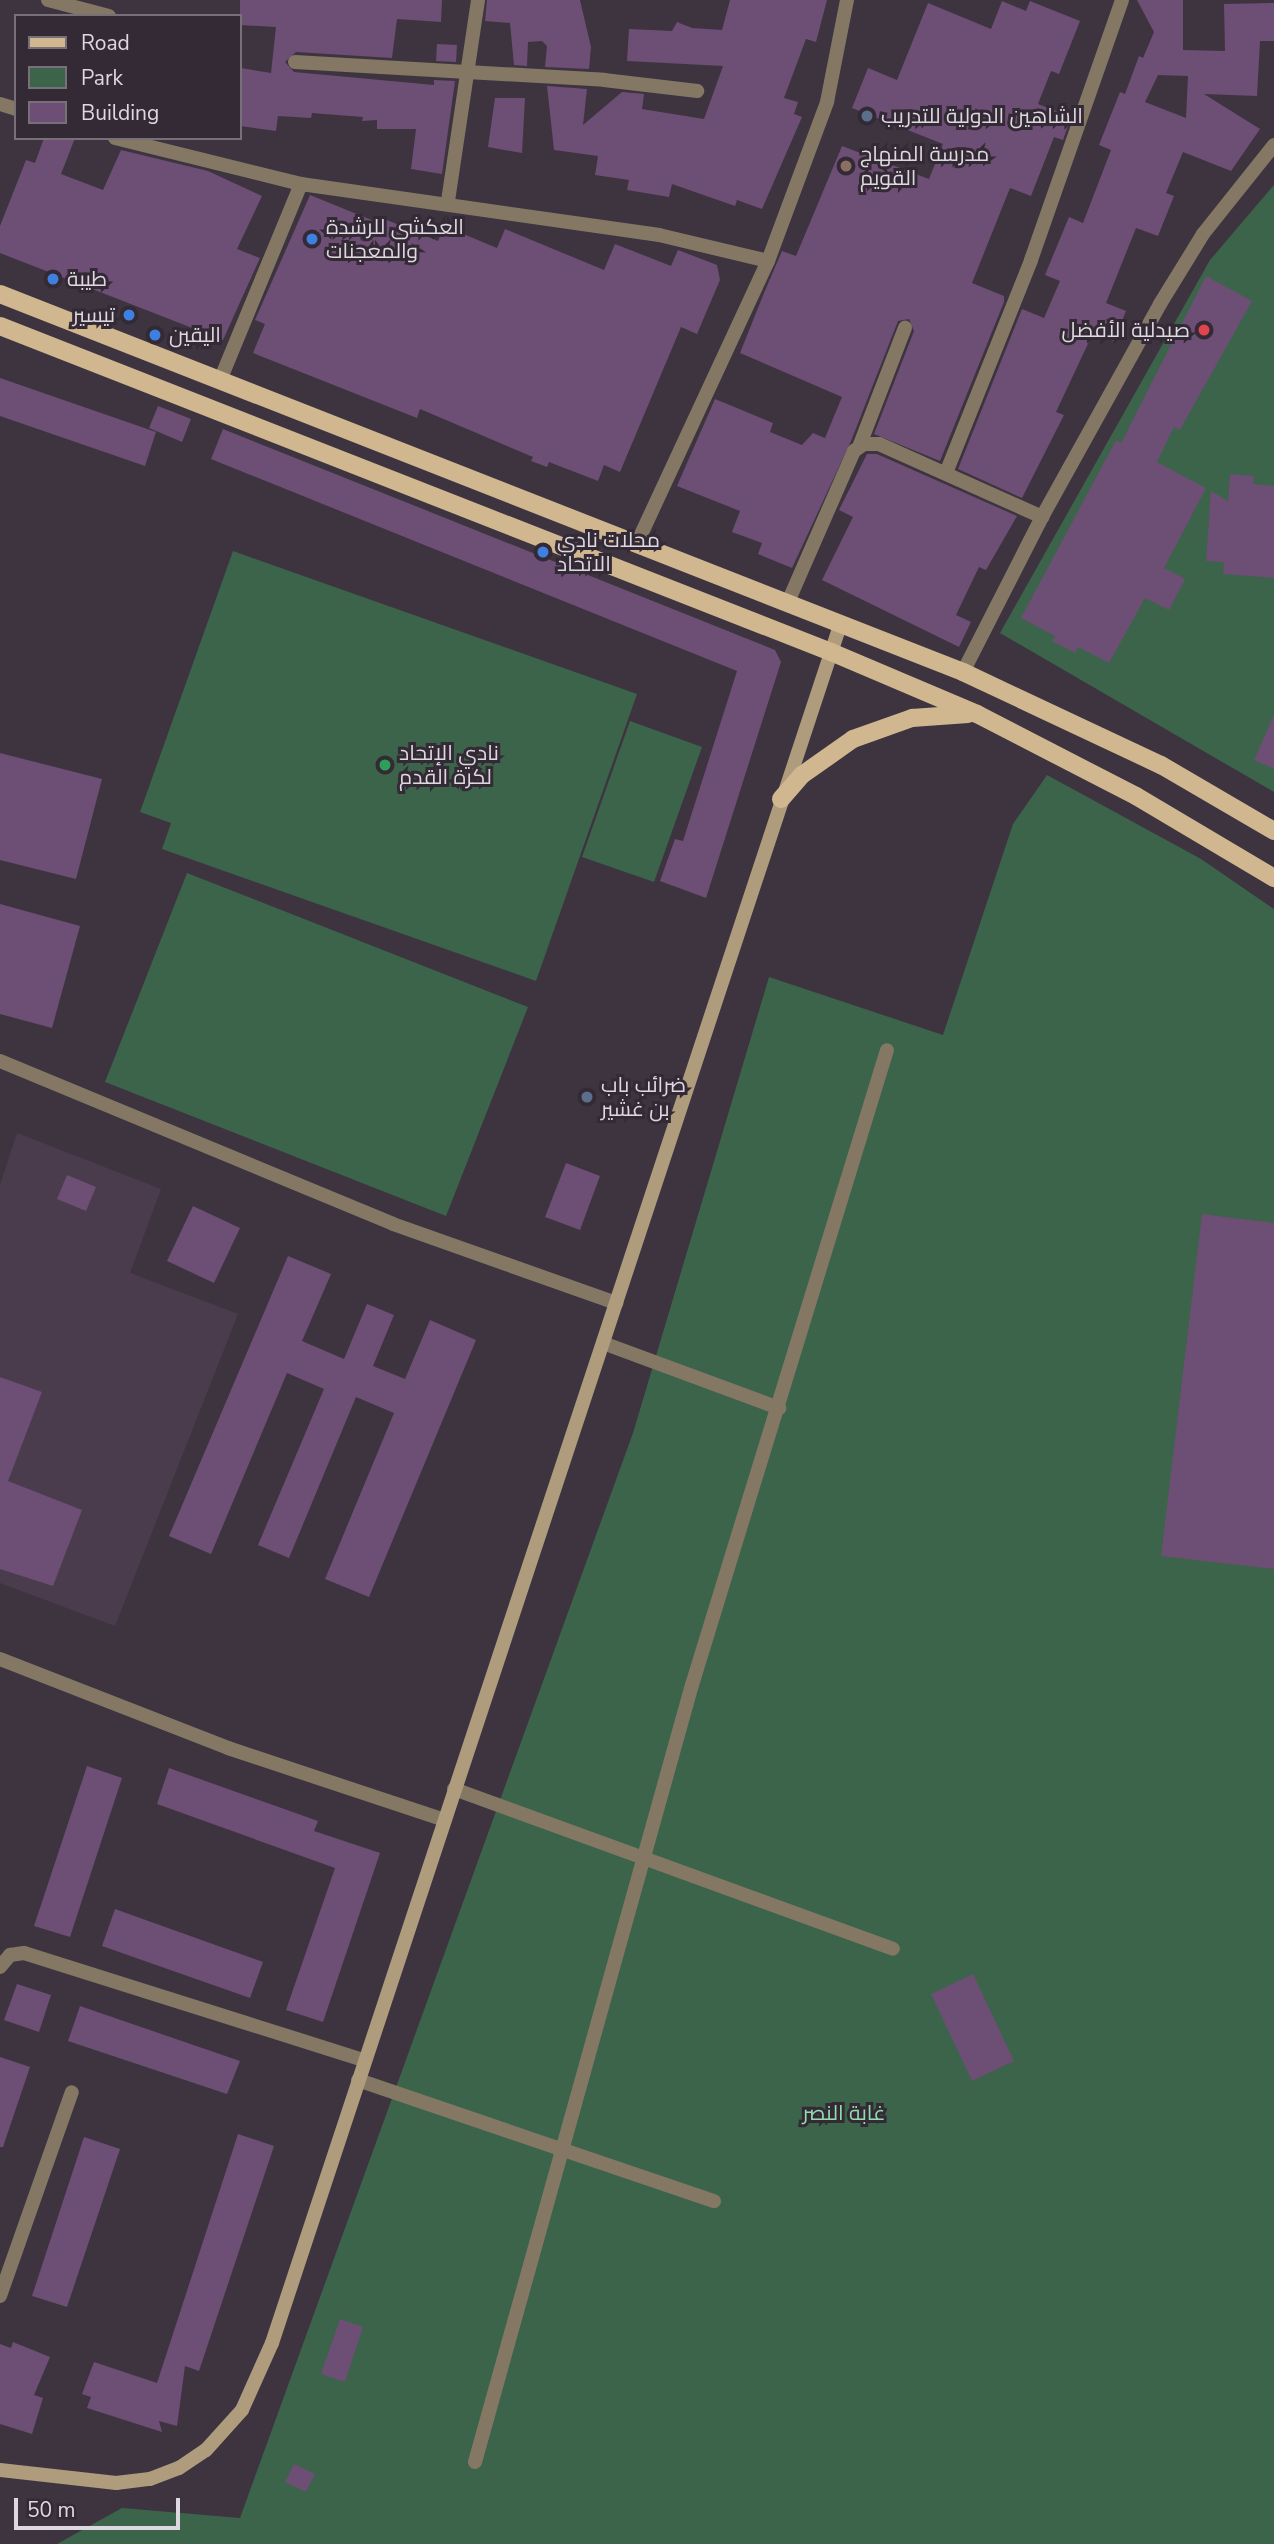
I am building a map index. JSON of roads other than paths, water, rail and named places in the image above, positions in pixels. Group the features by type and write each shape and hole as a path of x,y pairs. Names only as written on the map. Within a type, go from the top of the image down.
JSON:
{"main road":[{"path":"0,294 638,541 963,672 1161,765 1274,831"},
{"path":"0,326 831,652 977,714 1136,796 1274,878"},
{"path":"781,799 802,775 853,739 912,718 977,714"}],"street":[{"path":"48,0 101,14"},
{"path":"448,201 470,73 478,0"},
{"path":"638,541 768,261 827,102 847,0"},
{"path":"946,473 1031,260 1122,0"},
{"path":"295,62 604,80 697,91"},
{"path":"123,140 302,184 448,201 659,235 768,261"},
{"path":"963,672 1042,517 1203,234 1274,145"},
{"path":"221,378 302,184"},
{"path":"788,602 859,446 905,328"},
{"path":"859,446 879,444 1042,517"},
{"path":"0,2470 116,2483 150,2479 179,2468 226,2432 242,2410 272,2343 841,624"},
{"path":"475,2462 692,1685 887,1050"},
{"path":"0,1061 359,1211 616,1303"},
{"path":"603,1343 779,1408"},
{"path":"0,1659 228,1748 444,1820"},
{"path":"454,1788 893,1949"},
{"path":"0,1967 10,1955 24,1953 364,2060"},
{"path":"358,2080 713,2201"},
{"path":"0,2296 72,2092"}],"place":[{"name":"الشاهين الدولية للتدريب","path":"867,116"},
{"name":"مدرسة المنهاج القويم","path":"846,166"},
{"name":"العكشي للرشدة والمعجنات","path":"312,239"},
{"name":"طيبة","path":"53,279"},
{"name":"تيسير","path":"129,315"},
{"name":"صيدلية الأفضل","path":"1204,330"},
{"name":"اليقين","path":"155,335"},
{"name":"محلات نادي الاتحاد","path":"543,552"},
{"name":"نادي الإتحاد لكرة القدم","path":"385,765"},
{"name":"ضرائب باب بن غشير","path":"587,1097"}],"park label":[{"name":"غابة النصر","path":"844,2113"}]}
